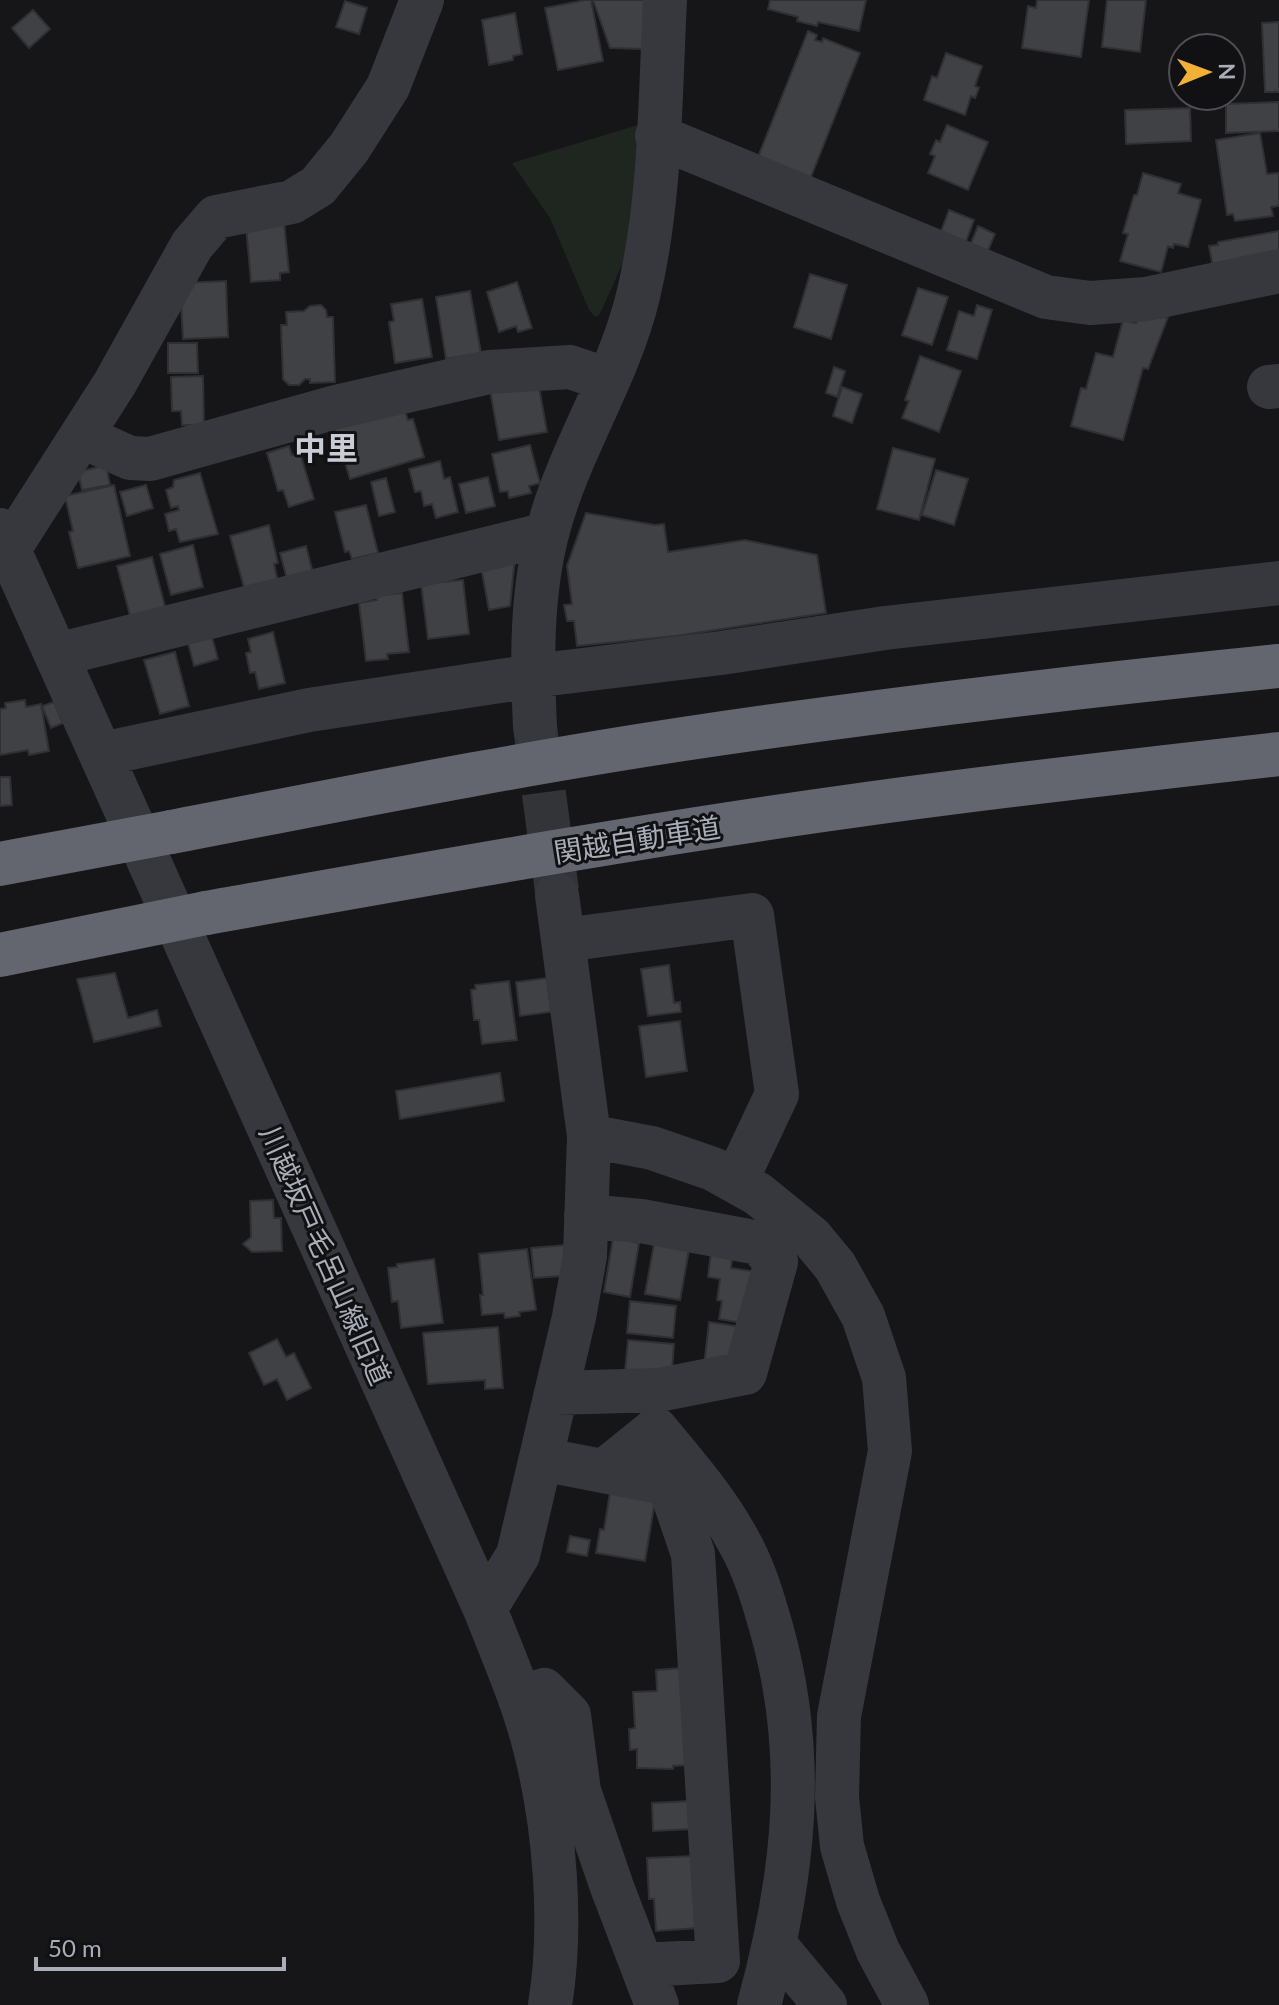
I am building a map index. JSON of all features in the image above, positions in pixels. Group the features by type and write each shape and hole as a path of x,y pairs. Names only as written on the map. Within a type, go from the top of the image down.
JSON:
{"highway":[{"path":"1093,685 1165,660 1279,641"},
{"path":"0,864 432,782 675,741 1093,685 1279,666"},
{"name":"関越自動車道","path":"0,955 206,913 604,843 850,806 1279,754"}],"street":[{"path":"4,539 81,436 115,383 192,245 216,217 292,202 318,186 349,148 388,87 422,0"},
{"path":"535,727 536,599 547,534 567,475 608,380 637,299 648,250 665,0"},
{"path":"657,136 1046,297 1090,303 1146,299 1279,271"},
{"path":"81,436 130,458 150,459 336,407 489,372 570,367 608,380"},
{"path":"56,655 547,534"},
{"name":"川越坂戸毛呂山線旧道","path":"4,539 485,1609 520,1697 536,1750 553,1866 557,1916 550,2005"},
{"path":"102,754 309,710 533,676 721,653 885,628 1279,583"},
{"path":"485,1609 518,1555 585,1256 589,1136 557,895"},
{"path":"564,940 752,915 777,1094 736,1181"},
{"path":"589,1136 652,1148 713,1169 758,1194 811,1237 835,1266 863,1316 884,1378 890,1451 839,1716 837,1797 842,1846 858,1901 878,1951 907,2005"},
{"path":"556,1393 659,1390 745,1373 776,1262 759,1243 641,1221 586,1216"},
{"path":"604,1471 656,1429 715,1501 741,1545 763,1598 783,1669 792,1730 794,1779 793,1840 775,1945 759,2005"},
{"path":"541,1459 669,1484 693,1554 718,1961 642,1965"},
{"path":"520,1697 544,1690 569,1715 579,1791 657,2005"},
{"path":"775,1945 825,2005"}],"shaded area":[{"path":"638,125 629,249 600,314 595,317 589,310 550,218 512,163"}],"building":[{"path":"591,0 603,61 558,70 545,8"},
{"path":"593,0 645,0 642,49 610,48"},
{"path":"770,0 866,0 859,31 797,21 798,17 768,9"},
{"path":"1037,0 1089,0 1081,57 1022,48 1028,6 1036,8"},
{"path":"1107,0 1146,0 1140,52 1102,47"},
{"path":"345,1 367,8 359,34 336,27"},
{"path":"33,10 50,29 29,48 12,28"},
{"path":"515,13 522,54 513,56 513,60 489,65 482,20"},
{"path":"1279,22 1279,92 1265,92 1262,23"},
{"path":"808,31 817,35 815,40 822,42 823,38 860,53 807,187 756,162"},
{"path":"946,53 982,66 975,86 979,88 975,98 971,96 965,115 924,100 932,76 937,78"},
{"path":"1279,102 1279,131 1226,133 1226,112 1247,112 1247,103"},
{"path":"1167,109 1167,112 1190,112 1191,141 1126,144 1125,110"},
{"path":"947,125 988,142 968,190 928,173 935,156 930,154 936,140 940,142"},
{"path":"1260,133 1267,174 1279,173 1279,206 1271,207 1273,216 1235,221 1233,214 1227,215 1216,140"},
{"path":"1143,173 1181,184 1178,193 1201,200 1188,247 1168,246 1161,272 1120,261 1128,234 1123,233"},
{"path":"949,210 974,220 964,247 939,237"},
{"path":"284,222 289,272 280,273 280,280 251,282 246,226"},
{"path":"978,226 995,234 986,255 969,248"},
{"path":"1279,231 1279,261 1214,273 1209,246"},
{"path":"810,274 847,285 831,339 794,327"},
{"path":"226,281 228,337 183,339 180,283"},
{"path":"517,282 532,328 518,332 516,326 499,332 487,292"},
{"path":"918,288 948,297 932,345 902,335"},
{"path":"470,291 481,353 446,359 436,297"},
{"path":"422,299 432,357 395,363 389,322 394,321 391,304"},
{"path":"321,305 327,317 333,317 335,382 310,383 310,379 305,379 299,385 289,385 283,379 281,325 287,325 286,312 304,311 310,306"},
{"path":"977,305 992,310 977,359 947,350 959,311 974,316"},
{"path":"1168,317 1148,369 1143,368 1123,440 1071,426 1081,388 1086,389 1096,353 1113,357 1123,320 1136,323 1137,320"},
{"path":"168,343 197,343 198,373 168,373"},
{"path":"920,356 961,371 939,432 902,418"},
{"path":"834,367 845,371 837,397 826,393"},
{"path":"203,376 204,425 182,425 181,411 172,411 171,377"},
{"path":"538,381 547,432 499,440 490,390"},
{"path":"842,387 862,394 852,423 833,416"},
{"path":"403,406 408,420 413,419 424,457 350,479 334,427"},
{"path":"530,445 540,483 529,486 531,493 509,498 508,491 500,492 492,454"},
{"path":"289,446 292,455 300,453 314,499 289,507 283,490 278,491 267,453"},
{"path":"893,448 935,459 919,520 877,509"},
{"path":"440,461 444,479 450,477 458,512 436,518 432,504 424,506 421,491 415,492 409,469"},
{"path":"106,465 110,485 82,490 78,472"},
{"path":"936,470 968,479 954,525 922,515"},
{"path":"200,473 218,534 180,542 176,529 169,531 165,514 179,510 178,506 171,508 166,490 173,487 174,480"},
{"path":"488,477 495,506 466,513 459,484"},
{"path":"386,478 395,512 379,516 371,482"},
{"path":"114,485 130,556 78,568 69,532 73,531 65,496"},
{"path":"146,485 153,508 127,516 120,492"},
{"path":"366,505 378,553 352,559 349,551 345,552 335,512"},
{"path":"586,513 664,524 668,552 745,540 817,555 826,613 676,636 577,646 574,621 567,621 564,605 572,604 567,566"},
{"path":"269,525 278,563 274,564 278,582 246,595 230,536"},
{"path":"193,545 203,587 171,595 160,554"},
{"path":"306,546 313,573 287,579 280,553"},
{"path":"152,557 167,614 132,623 117,566"},
{"path":"515,558 510,606 489,610 481,567"},
{"path":"463,580 469,634 428,639 421,584"},
{"path":"402,593 409,652 387,654 388,659 366,661 359,603 377,600 376,596"},
{"path":"273,632 285,683 259,689 255,672 250,673 246,653 251,652 248,639"},
{"path":"212,637 218,659 194,666 188,643"},
{"path":"175,652 189,706 160,714 144,660"},
{"path":"25,700 26,707 41,704 49,751 29,755 28,750 0,755 0,709 6,708 5,703"},
{"path":"54,702 63,723 51,728 42,706"},
{"path":"0,777 10,777 12,805 0,806"},
{"path":"669,965 674,1003 680,1002 681,1012 648,1016 641,969"},
{"path":"115,973 128,1018 157,1010 161,1026 94,1042 77,979"},
{"path":"547,978 551,1012 520,1016 516,982"},
{"path":"509,981 517,1040 482,1044 479,1020 474,1020 471,990 476,989 475,985"},
{"path":"680,1021 687,1071 646,1077 639,1026"},
{"path":"500,1073 504,1101 400,1119 396,1091"},
{"path":"273,1200 274,1218 281,1218 282,1251 252,1252 243,1244 251,1237 250,1201"},
{"path":"613,1238 639,1243 630,1297 604,1292"},
{"path":"654,1244 689,1250 680,1300 645,1294"},
{"path":"565,1245 561,1276 534,1278 531,1248"},
{"path":"527,1249 536,1310 505,1318 504,1313 482,1315 479,1254"},
{"path":"711,1252 732,1259 731,1268 757,1272 749,1324 719,1319 722,1301 717,1300 720,1279 708,1277"},
{"path":"434,1259 443,1323 401,1328 398,1301 392,1302 388,1268"},
{"path":"630,1301 676,1306 673,1338 627,1333"},
{"path":"709,1322 742,1327 724,1369 704,1366"},
{"path":"498,1327 503,1388 485,1389 485,1380 428,1384 423,1333"},
{"path":"277,1339 286,1357 294,1353 311,1388 287,1400 277,1379 264,1385 249,1353"},
{"path":"628,1340 674,1344 672,1371 625,1372"},
{"path":"611,1486 656,1494 645,1561 596,1553 600,1529 604,1530"},
{"path":"570,1536 590,1540 587,1556 567,1552"},
{"path":"682,1668 688,1765 673,1766 673,1769 637,1768 637,1749 630,1750 629,1729 635,1728 633,1692 657,1691 656,1670"},
{"path":"690,1801 692,1829 653,1831 652,1803"},
{"path":"693,1856 697,1928 656,1931 654,1899 649,1899 647,1858"}],"tunnel":[{"path":"535,727 557,891"}],"district":[{"name":"中里","path":"326,447"}]}
